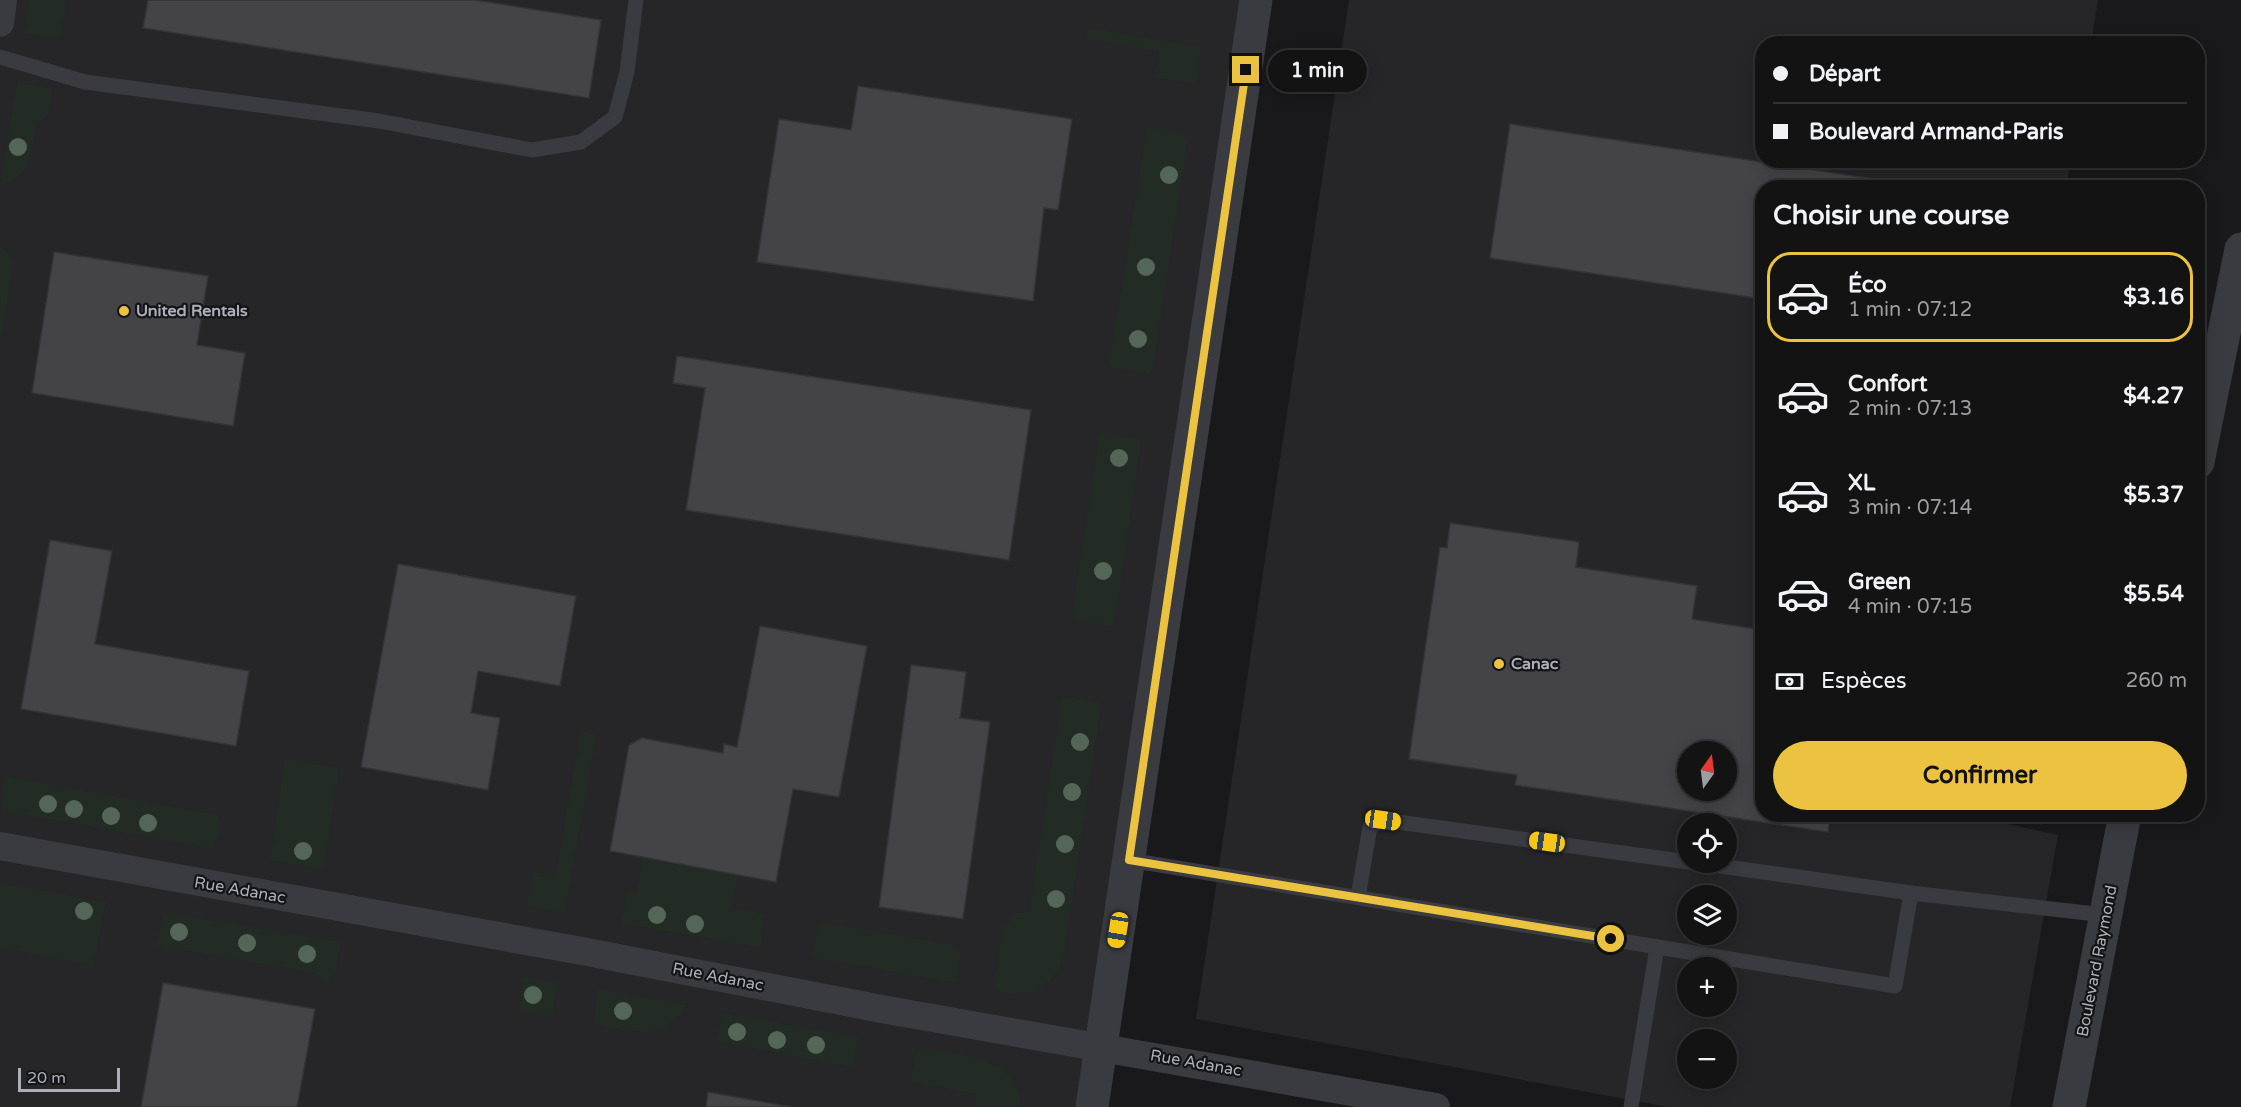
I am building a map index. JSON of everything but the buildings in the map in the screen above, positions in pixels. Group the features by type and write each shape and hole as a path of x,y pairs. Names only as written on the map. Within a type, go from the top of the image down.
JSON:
{"street":[{"path":"0,22 3,0"},
{"path":"1092,1107 1256,0"},
{"path":"2205,427 2241,249"},
{"name":"Boulevard Raymond","path":"2069,1107 2124,822"},
{"name":"Rue Adanac","path":"0,846 582,951 887,1010 1436,1107"}],"lane":[{"path":"0,57 85,82 379,121 532,150 581,142 615,117 627,72 636,0"},
{"path":"1358,897 1370,827 1383,820 1677,860"},
{"path":"1129,860 1895,986 1911,893"},
{"path":"1737,869 1911,893 2105,915"},
{"path":"1631,1107 1657,947"}],"shaded area":[{"path":"0,0 1255,0 1092,1107 0,1107"},
{"path":"29,0 67,0 61,38 24,33"},
{"path":"1349,0 2098,0 2092,36 1755,36 1755,168 2070,168 2067,180 1755,180 1755,822 1999,822 2058,835 2010,1107 1668,1107 1196,1019"},
{"path":"1088,28 1201,47 1198,81 1194,83 1155,78 1159,51 1085,39"},
{"path":"17,82 53,89 49,115 36,125 28,162 24,170 10,182 0,186"},
{"path":"1147,127 1181,133 1188,140 1153,369 1149,374 1109,366"},
{"path":"0,246 9,255 13,264 0,346"},
{"path":"1102,433 1138,439 1141,444 1115,621 1111,626 1076,620 1072,614 1099,436"},
{"path":"1065,696 1099,703 1101,708 1064,955 1053,977 1038,989 1018,993 994,991 1002,933 1015,913 1029,912 1062,699"},
{"path":"591,729 596,737 565,913 526,906 532,876 536,872 556,875 580,734"},
{"path":"285,759 339,768 324,870 270,860"},
{"path":"8,777 218,815 222,828 212,848 2,811 1,798 5,779"},
{"path":"643,858 738,875 731,908 765,914 760,948 621,923 628,890 637,892"},
{"path":"0,883 106,902 94,965 0,948"},
{"path":"163,912 341,942 336,973 327,981 321,980 316,973 175,949 167,953 157,945"},
{"path":"820,922 953,945 960,954 956,983 811,957"},
{"path":"524,977 557,982 553,1017 519,1011"},
{"path":"598,989 687,1005 678,1017 656,1030 645,1032 620,1029 593,1024"},
{"path":"722,1013 858,1037 854,1063 850,1067 717,1041"},
{"path":"917,1048 949,1052 983,1060 998,1067 1010,1077 1018,1090 1020,1107 974,1107 976,1094 912,1082 911,1076"}],"place":[{"name":"United Rentals","path":"124,311"},
{"name":"Canac","path":"1499,664"}],"route":[{"path":"1246,70 1129,860 1154,862 1611,939"}]}
